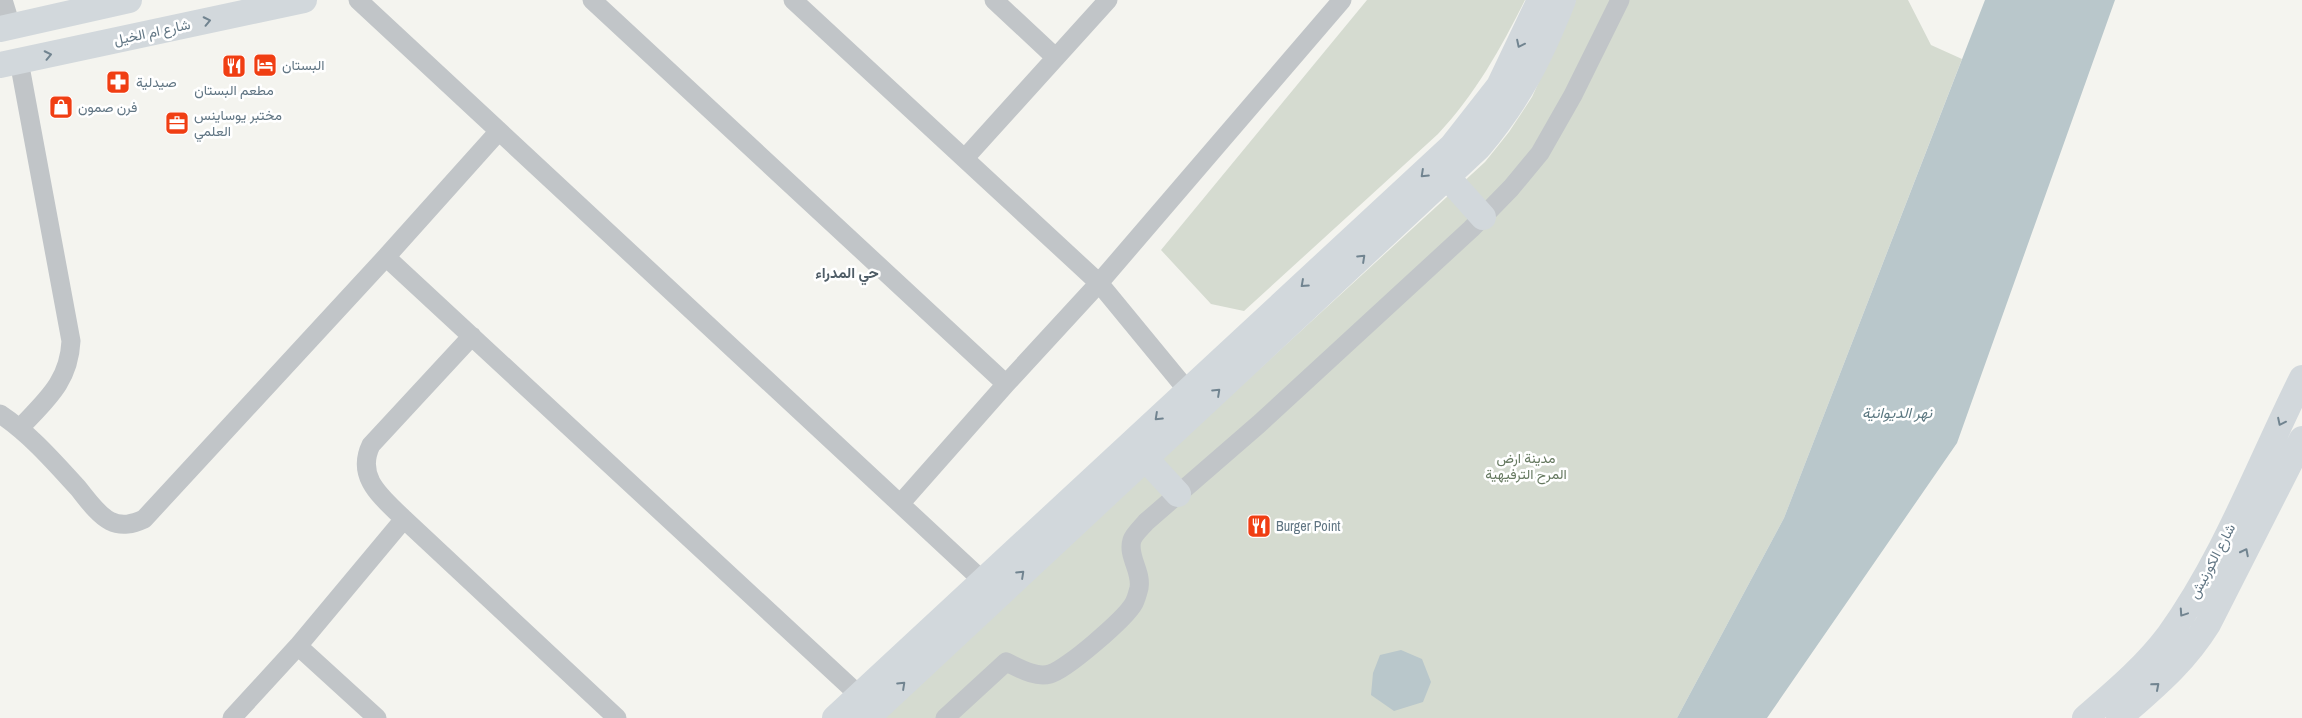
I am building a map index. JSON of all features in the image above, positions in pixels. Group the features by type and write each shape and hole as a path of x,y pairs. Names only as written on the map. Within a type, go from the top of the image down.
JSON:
{"main road":[{"path":"6,28 129,0"},
{"name":"شارع ام الخيل","path":"10,63 304,0"},
{"path":"863,707 982,581 1452,146 1499,86 1540,0"},
{"path":"835,718 863,707 1145,458 1479,148 1530,77 1563,0"},
{"path":"1448,178 1483,217"},
{"name":"شارع الكورنيش","path":"2085,718 2137,673 2168,636 2192,601 2220,550 2302,379"},
{"name":"شارع الكورنيش","path":"2119,718 2175,669 2194,647 2208,624 2302,438"},
{"path":"1145,458 1178,494"}],"street":[{"path":"3,0 6,28"},
{"path":"358,0 982,581"},
{"path":"592,0 1006,384"},
{"path":"794,0 1099,283 1187,390"},
{"path":"994,0 1055,57"},
{"path":"965,158 1108,0"},
{"path":"900,504 1006,384 1099,283 1342,0"},
{"path":"945,718 1006,662 1028,672 1048,675 1065,668 1121,618 1134,603 1139,588 1139,570 1131,554 1132,539 1146,522 1259,424 1483,217 1511,188 1540,153 1573,95 1620,0"},
{"path":"10,63 71,341 68,366 57,388 20,428"},
{"path":"0,414 20,428 104,517 119,524 136,523 150,513 386,258 499,131"},
{"path":"386,258 472,336 863,707"},
{"path":"472,336 377,438 367,453 366,470 373,487 404,519 617,718"},
{"path":"232,718 298,646 404,519"},
{"path":"298,646 377,718"}],"green space":[{"path":"1367,0 1525,0 1475,87 1438,134 1244,311 1211,304 1161,250"},
{"name":"مدينة ارض المرح الترفيهية","path":"1576,0 1908,0 1931,45 1962,59 1784,518 1677,718 884,718 1145,474 1485,162 1509,132 1532,97"}],"water":[{"name":"نهر الديوانية","path":"1985,0 2115,0 1957,443 1767,718 1677,718 1784,518"},
{"path":"1401,650 1422,659 1431,682 1423,702 1394,711 1371,695 1373,673 1380,655"}],"place":[{"name":"البستان","path":"265,65"},
{"name":"مطعم البستان","path":"234,66"},
{"name":"صيدلية","path":"118,82"},
{"name":"فرن صمون","path":"61,107"},
{"name":"مختبر يوساينس العلمي","path":"177,123"},
{"name":"Burger Point","path":"1259,526"}],"district":[{"name":"حي المدراء","path":"847,272"}]}
